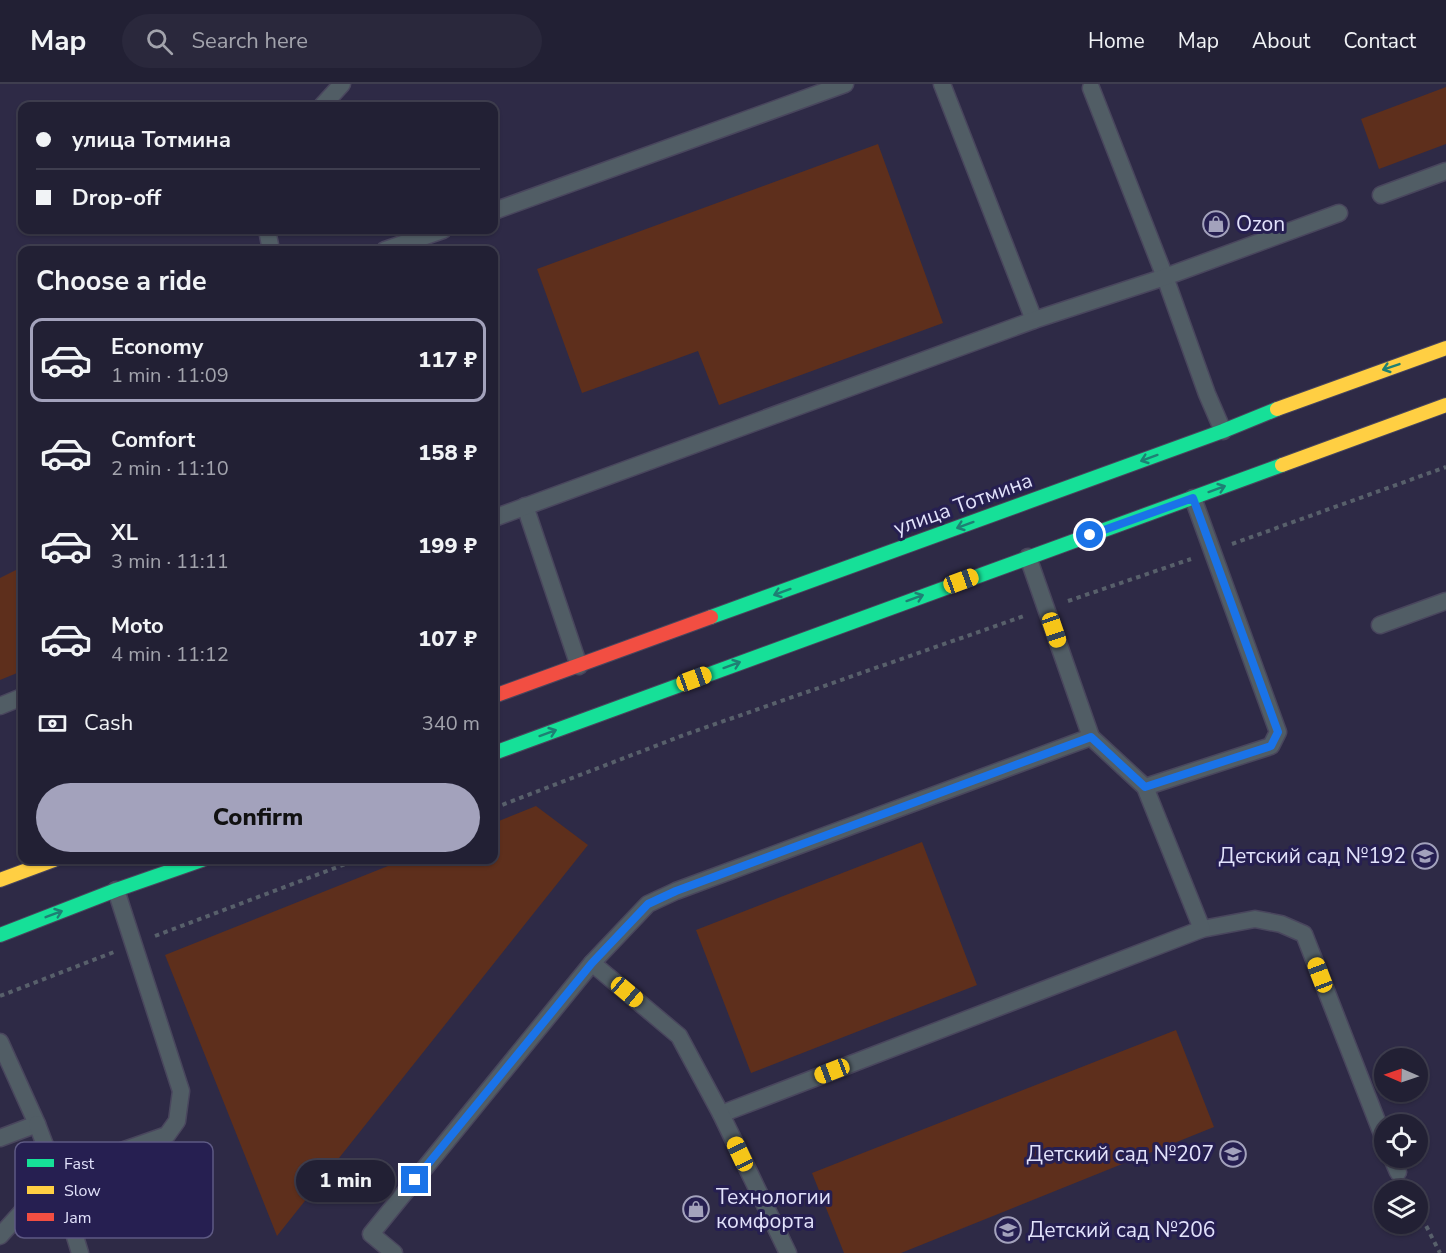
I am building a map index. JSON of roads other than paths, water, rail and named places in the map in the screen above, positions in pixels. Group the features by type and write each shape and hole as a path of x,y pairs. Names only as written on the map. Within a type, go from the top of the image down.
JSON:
{"main road":[{"name":"улица Тотмина","path":"498,695 1223,431 1301,399 1446,348"},
{"path":"498,752 1446,405"},
{"path":"0,880 43,864"},
{"path":"0,935 189,864"}],"lane":[{"path":"326,102 342,84"},
{"path":"498,210 845,84"},
{"path":"942,84 1034,320"},
{"path":"1091,88 1223,431"},
{"path":"1381,195 1446,171"},
{"path":"498,516 1034,320 1165,277 1339,213"},
{"path":"397,246 431,234"},
{"path":"1145,787 1271,746 1278,732 1193,498"},
{"path":"525,506 579,666"},
{"path":"1028,557 1091,737 1145,787 1202,929"},
{"path":"1380,625 1446,601"},
{"path":"0,706 18,699"},
{"path":"394,1253 371,1234 592,963 648,904 676,891 1091,737"},
{"path":"116,890 180,1091 177,1121 167,1135 147,1142"},
{"path":"721,1114 1202,929 1255,919 1281,924 1304,934 1374,1114"},
{"path":"592,963 679,1036 721,1114 788,1253"},
{"path":"0,1042 44,1142"},
{"path":"0,1138 37,1124"},
{"path":"0,1236 15,1219"},
{"path":"75,1238 80,1253"}],"place":[{"name":"Ozon","path":"1216,224"},
{"name":"Детский сад №192","path":"1425,856"},
{"name":"Детский сад №207","path":"1233,1154"},
{"name":"Технологии комфорта","path":"696,1209"},
{"name":"Детский сад №206","path":"1008,1230"}]}
